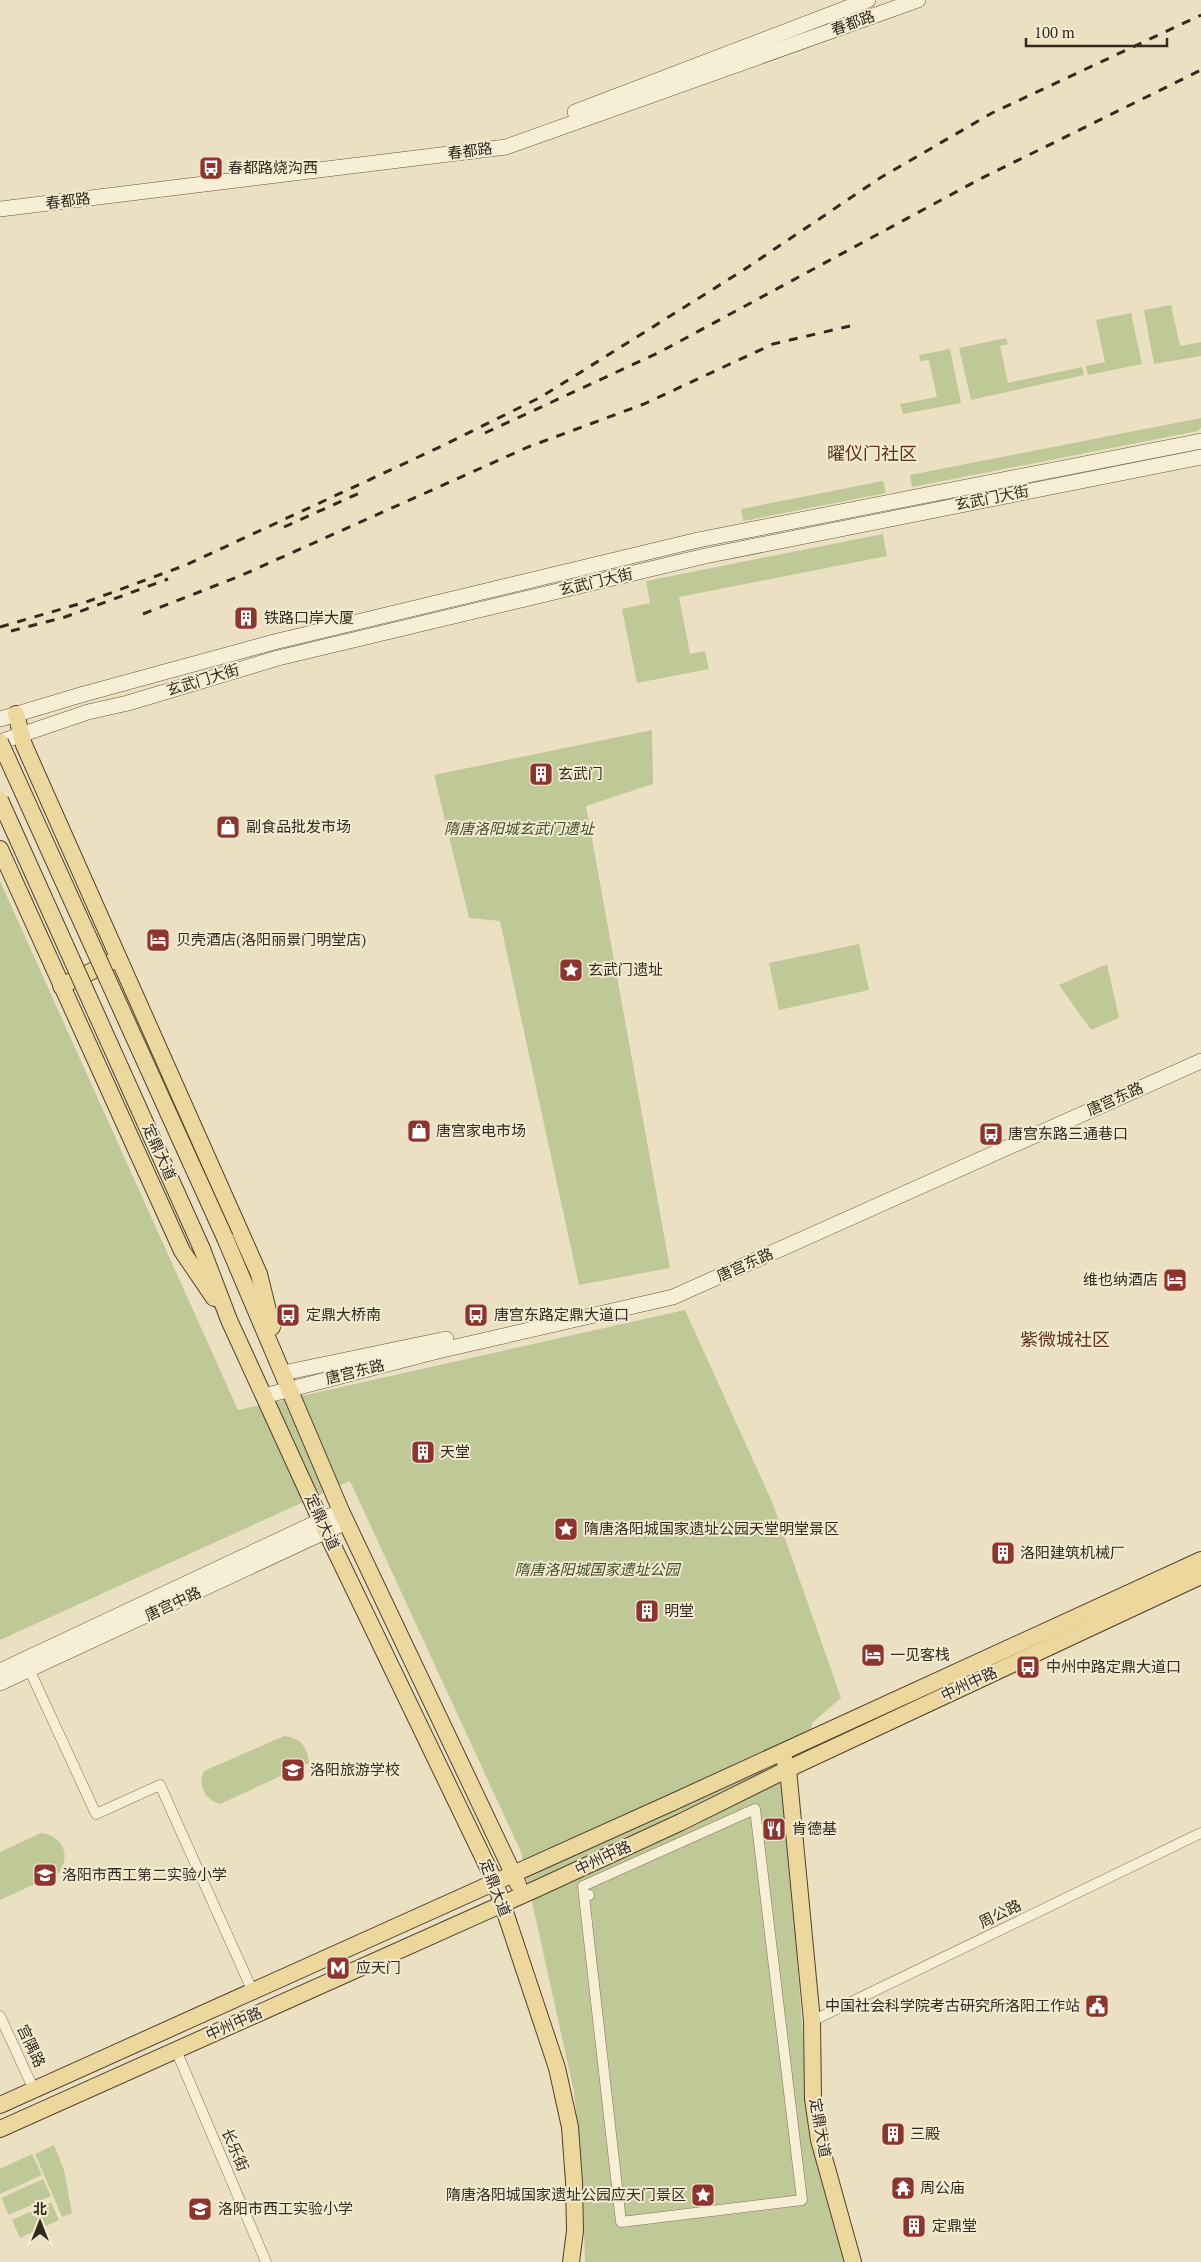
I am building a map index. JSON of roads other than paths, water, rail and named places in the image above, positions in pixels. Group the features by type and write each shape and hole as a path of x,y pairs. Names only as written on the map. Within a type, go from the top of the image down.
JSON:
{"main road":[{"name":"春都路","path":"0,200 504,139 868,0"},
{"name":"春都路","path":"0,209 506,147 918,0"},
{"name":"玄武门大街","path":"8,717 274,642 692,542 1201,441"},
{"name":"玄武门大街","path":"0,742 88,712 128,703 278,658 705,556 1201,457"},
{"path":"8,717 21,734 120,958 232,1233"},
{"name":"定鼎大道","path":"0,742 232,1233 283,1373 343,1517 524,1895"},
{"name":"定鼎大道","path":"0,800 202,1249 229,1320 323,1526 496,1882 557,2068 570,2127 575,2231 571,2262"},
{"path":"0,849 182,1251 229,1320"},
{"path":"61,986 120,958"},
{"name":"唐宫东路","path":"283,1373 436,1341 669,1288 1201,1050"},
{"name":"唐宫东路","path":"264,1396 438,1351 672,1297 1201,1061"},
{"path":"188,1260 197,1263 202,1261 202,1249"},
{"name":"唐宫中路","path":"0,1671 343,1517"},
{"name":"唐宫中路","path":"0,1683 323,1526"},
{"name":"中州中路","path":"0,2105 514,1874 1201,1560"},
{"name":"中州中路","path":"0,2129 524,1895 1201,1576"},
{"name":"定鼎大道","path":"780,1753 788,1769 812,2021 814,2099 819,2140 853,2262"}],"street":[{"path":"29,1669 96,1814 160,1785 253,1992"},
{"path":"755,1809 802,2200 621,2222 586,1896 583,1886 755,1809"},
{"name":"周公路","path":"812,2021 1201,1833"},
{"name":"宫隅路","path":"0,2016 34,2090"},
{"name":"长乐街","path":"176,2050 266,2262"}],"railway":[{"path":"0,627 89,601 186,565 442,446 541,397 742,271 880,178 992,113 1201,15"},
{"path":"485,433 660,352 980,179 1201,70"},
{"path":"143,614 240,576 528,447 644,404 773,344 850,326"},
{"path":"284,527 364,491"},
{"path":"11,631 65,617 168,579"}],"place":[{"name":"春都路烧沟西","path":"211,168"},
{"name":"铁路口岸大厦","path":"246,618"},
{"name":"玄武门","path":"541,774"},
{"name":"副食品批发市场","path":"228,827"},
{"name":"贝壳酒店(洛阳丽景门明堂店)","path":"158,940"},
{"name":"玄武门遗址","path":"571,970"},
{"name":"唐宫家电市场","path":"419,1131"},
{"name":"唐宫东路三通巷口","path":"991,1134"},
{"name":"维也纳酒店","path":"1175,1280"},
{"name":"定鼎大桥南","path":"288,1315"},
{"name":"唐宫东路定鼎大道口","path":"476,1315"},
{"name":"天堂","path":"423,1452"},
{"name":"隋唐洛阳城国家遗址公园天堂明堂景区","path":"566,1529"},
{"name":"洛阳建筑机械厂","path":"1003,1553"},
{"name":"明堂","path":"647,1611"},
{"name":"一见客栈","path":"873,1655"},
{"name":"中州中路定鼎大道口","path":"1028,1667"},
{"name":"洛阳旅游学校","path":"293,1770"},
{"name":"肯德基","path":"774,1829"},
{"name":"洛阳市西工第二实验小学","path":"45,1875"},
{"name":"应天门","path":"338,1968"},
{"name":"中国社会科学院考古研究所洛阳工作站","path":"1097,2006"},
{"name":"三殿","path":"893,2134"},
{"name":"周公庙","path":"903,2188"},
{"name":"隋唐洛阳城国家遗址公园应天门景区","path":"703,2195"},
{"name":"洛阳市西工实验小学","path":"200,2209"},
{"name":"定鼎堂","path":"914,2226"}],"district":[{"name":"曜仪门社区","path":"872,454"},
{"name":"紫微城社区","path":"1065,1340"}],"park label":[{"name":"隋唐洛阳城玄武门遗址","path":"519,829"},
{"name":"隋唐洛阳城国家遗址公园","path":"597,1570"}]}
